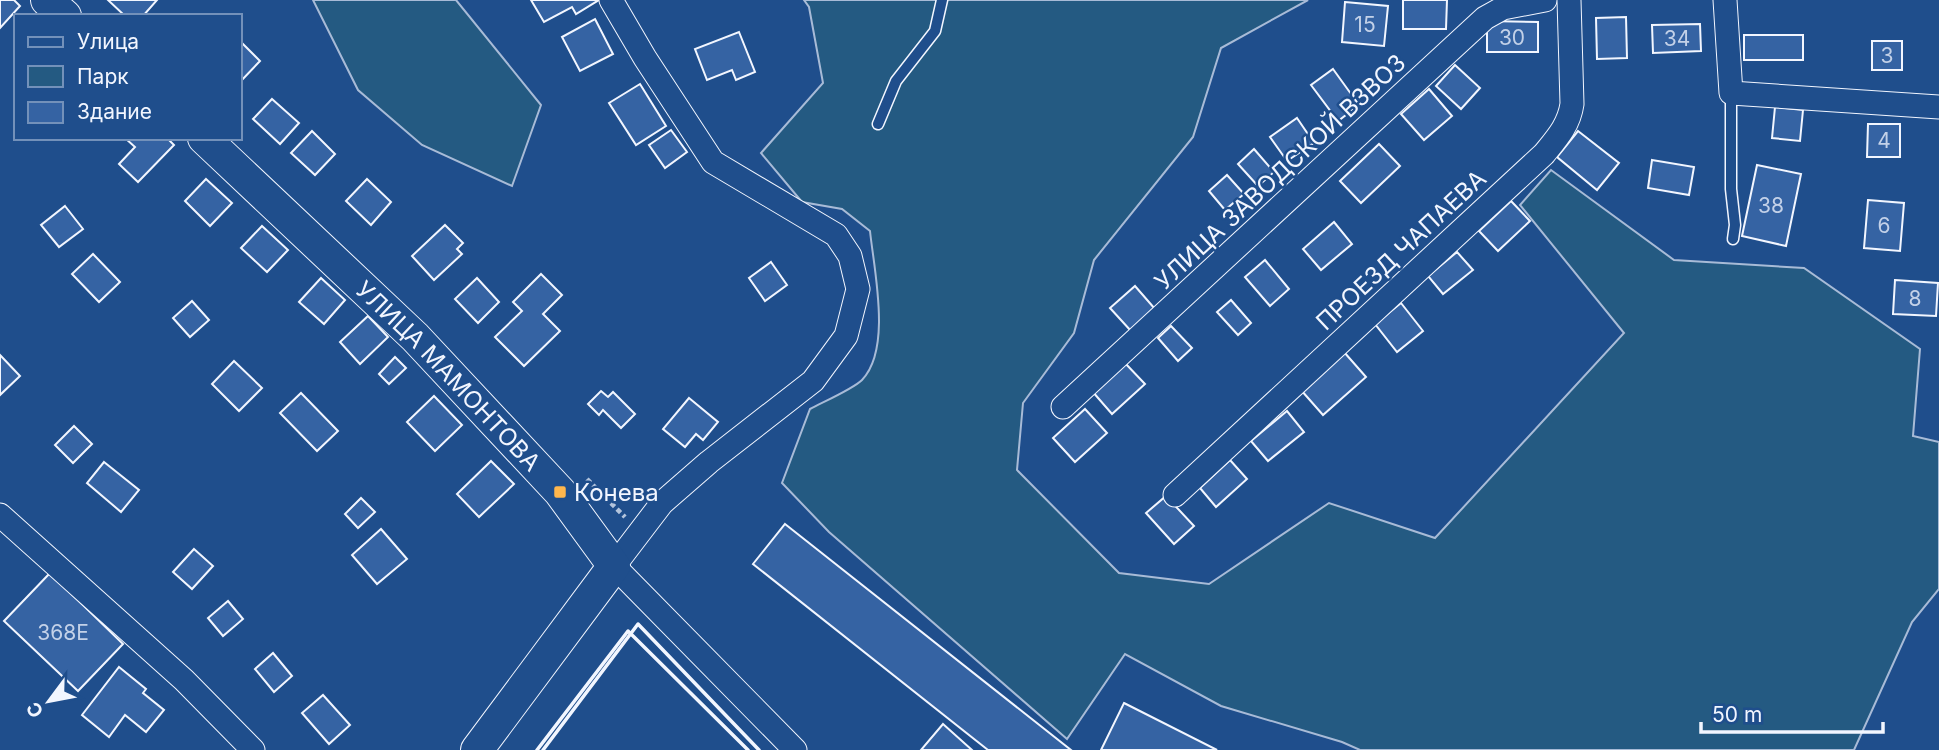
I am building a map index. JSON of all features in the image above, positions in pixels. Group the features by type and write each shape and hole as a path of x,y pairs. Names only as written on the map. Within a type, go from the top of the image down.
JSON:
{"main road":[{"path":"47,0 63,14"},
{"name":"УЛИЦА МАМОНТОВА","path":"206,140 415,337 560,492 614,566"},
{"path":"477,750 614,566"}],"street":[{"path":"611,0 645,58 713,162 836,235 850,256 858,289 846,336 813,381 709,462 662,503 614,566"},
{"name":"УЛИЦА ЗАВОДСКОЙ ВЗВОЗ","path":"1063,407 1485,18 1503,8 1545,0"},
{"name":"ПРОЕЗД ЧАПАЕВА","path":"1175,495 1544,153 1562,131 1570,118 1572,104 1569,0"},
{"path":"1725,0 1731,93 1939,107"},
{"path":"0,515 184,680 253,750"},
{"name":"УЛИЦА МАМОНТОВА","path":"614,566 795,750"}],"lane":[{"path":"878,124 896,81 935,31 942,0"},
{"path":"1731,93 1731,189 1735,225 1733,239"}],"green space":[{"path":"313,0 456,0 541,105 512,186 422,145 358,90"},
{"path":"804,0 1308,0 1221,48 1193,137 1094,260 1074,333 1023,403 1017,470 1119,573 1209,584 1329,503 1435,538 1624,333 1520,205 1551,170 1674,260 1804,268 1920,349 1913,436 1939,442 1939,589 1912,622 1854,750 1360,750 1342,742 1221,706 1125,654 1067,739 829,532 782,483 810,409 862,380 871,366 879,330 870,231 842,209 802,202 761,153 823,83 809,7"}],"building":[{"path":"0,0 14,0 20,6 0,28"},
{"path":"108,0 157,0 145,14 123,14"},
{"path":"531,0 599,0 576,14 572,7 544,22"},
{"path":"1403,0 1447,0 1446,29 1403,29"},
{"path":"1345,2 1388,6 1384,46 1342,42"},
{"path":"1626,17 1627,58 1597,59 1596,18"},
{"path":"595,19 613,54 580,71 562,37"},
{"path":"1487,21 1538,22 1538,52 1487,52"},
{"path":"1700,24 1701,51 1653,53 1652,25"},
{"path":"739,32 755,72 736,80 732,70 707,80 695,49"},
{"path":"1744,35 1803,35 1803,60 1744,60"},
{"path":"1872,41 1902,41 1902,70 1872,70"},
{"path":"242,43 260,61 242,80"},
{"path":"1455,65 1480,88 1461,109 1436,86"},
{"path":"1333,69 1359,105 1338,121 1311,85"},
{"path":"640,84 666,126 636,145 609,103"},
{"path":"1429,89 1452,116 1424,140 1401,114"},
{"path":"272,99 299,123 280,144 253,119"},
{"path":"1775,107 1803,110 1800,141 1772,138"},
{"path":"1297,118 1314,143 1287,161 1270,137"},
{"path":"1868,124 1900,124 1900,157 1867,157"},
{"path":"671,130 687,152 665,168 649,145"},
{"path":"312,131 335,154 315,175 291,153"},
{"path":"1578,131 1619,163 1597,190 1557,157"},
{"path":"127,140 169,140 174,145 138,182 119,164 135,147"},
{"path":"1379,144 1400,166 1361,203 1340,181"},
{"path":"1254,149 1274,172 1258,186 1238,164"},
{"path":"1652,160 1694,167 1689,195 1648,188"},
{"path":"1757,165 1801,174 1786,246 1742,236"},
{"path":"1227,175 1244,194 1225,210 1209,191"},
{"path":"206,179 232,203 210,226 185,201"},
{"path":"367,179 391,202 371,225 346,201"},
{"path":"1868,200 1904,203 1900,251 1864,248"},
{"path":"1511,201 1530,221 1498,251 1479,231"},
{"path":"65,206 83,229 59,247 41,225"},
{"path":"1334,222 1352,244 1321,270 1303,249"},
{"path":"445,225 463,243 457,249 462,254 434,280 412,256"},
{"path":"262,226 288,250 267,272 241,248"},
{"path":"1457,252 1473,270 1443,294 1428,276"},
{"path":"93,254 120,282 99,302 72,274"},
{"path":"1265,260 1289,289 1270,306 1245,277"},
{"path":"771,262 787,285 765,301 749,278"},
{"path":"541,274 562,295 543,314 560,331 524,366 495,337 522,311 513,302"},
{"path":"321,278 345,300 324,324 299,302"},
{"path":"477,278 499,302 478,323 455,299"},
{"path":"1895,280 1938,283 1936,316 1893,314"},
{"path":"1135,286 1155,309 1131,331 1110,308"},
{"path":"1231,300 1251,323 1238,335 1217,312"},
{"path":"192,301 209,320 190,337 173,318"},
{"path":"1401,303 1423,331 1397,352 1375,324"},
{"path":"368,316 388,337 360,364 340,342"},
{"path":"1171,326 1192,348 1178,361 1158,338"},
{"path":"1344,352 1366,377 1323,415 1301,390"},
{"path":"0,355 20,376 0,395"},
{"path":"395,357 406,368 389,384 379,374"},
{"path":"234,361 262,388 239,411 212,384"},
{"path":"1124,362 1145,384 1112,414 1092,391"},
{"path":"601,391 608,397 613,392 635,414 621,428 603,410 599,415 588,404"},
{"path":"301,393 338,431 317,451 280,413"},
{"path":"434,396 462,425 435,451 407,422"},
{"path":"689,398 718,422 703,440 696,434 685,447 663,429"},
{"path":"1085,409 1107,433 1075,462 1053,438"},
{"path":"1287,411 1304,432 1268,461 1251,441"},
{"path":"74,426 92,444 73,463 55,445"},
{"path":"1230,460 1247,479 1216,507 1200,488"},
{"path":"491,461 514,484 479,517 457,494"},
{"path":"104,462 139,490 121,512 87,483"},
{"path":"1166,496 1194,526 1174,544 1146,513"},
{"path":"361,498 375,512 358,528 345,514"},
{"path":"785,524 1071,750 988,750 753,564"},
{"path":"381,529 407,559 377,584 352,555"},
{"path":"194,549 213,566 192,589 173,572"},
{"path":"50,573 123,644 78,691 4,621"},
{"path":"228,601 243,619 223,636 208,618"},
{"path":"273,653 292,676 274,692 255,669"},
{"path":"119,667 146,689 143,693 164,710 146,732 125,715 109,737 82,715"},
{"path":"323,695 350,725 329,744 302,713"},
{"path":"1124,703 1217,750 1101,750"},
{"path":"943,724 972,750 921,750"}],"wall":[{"path":"543,750 638,624 759,750"},
{"path":"537,750 628,631 748,750"}],"place":[{"name":"Конева","path":"560,492"}]}
